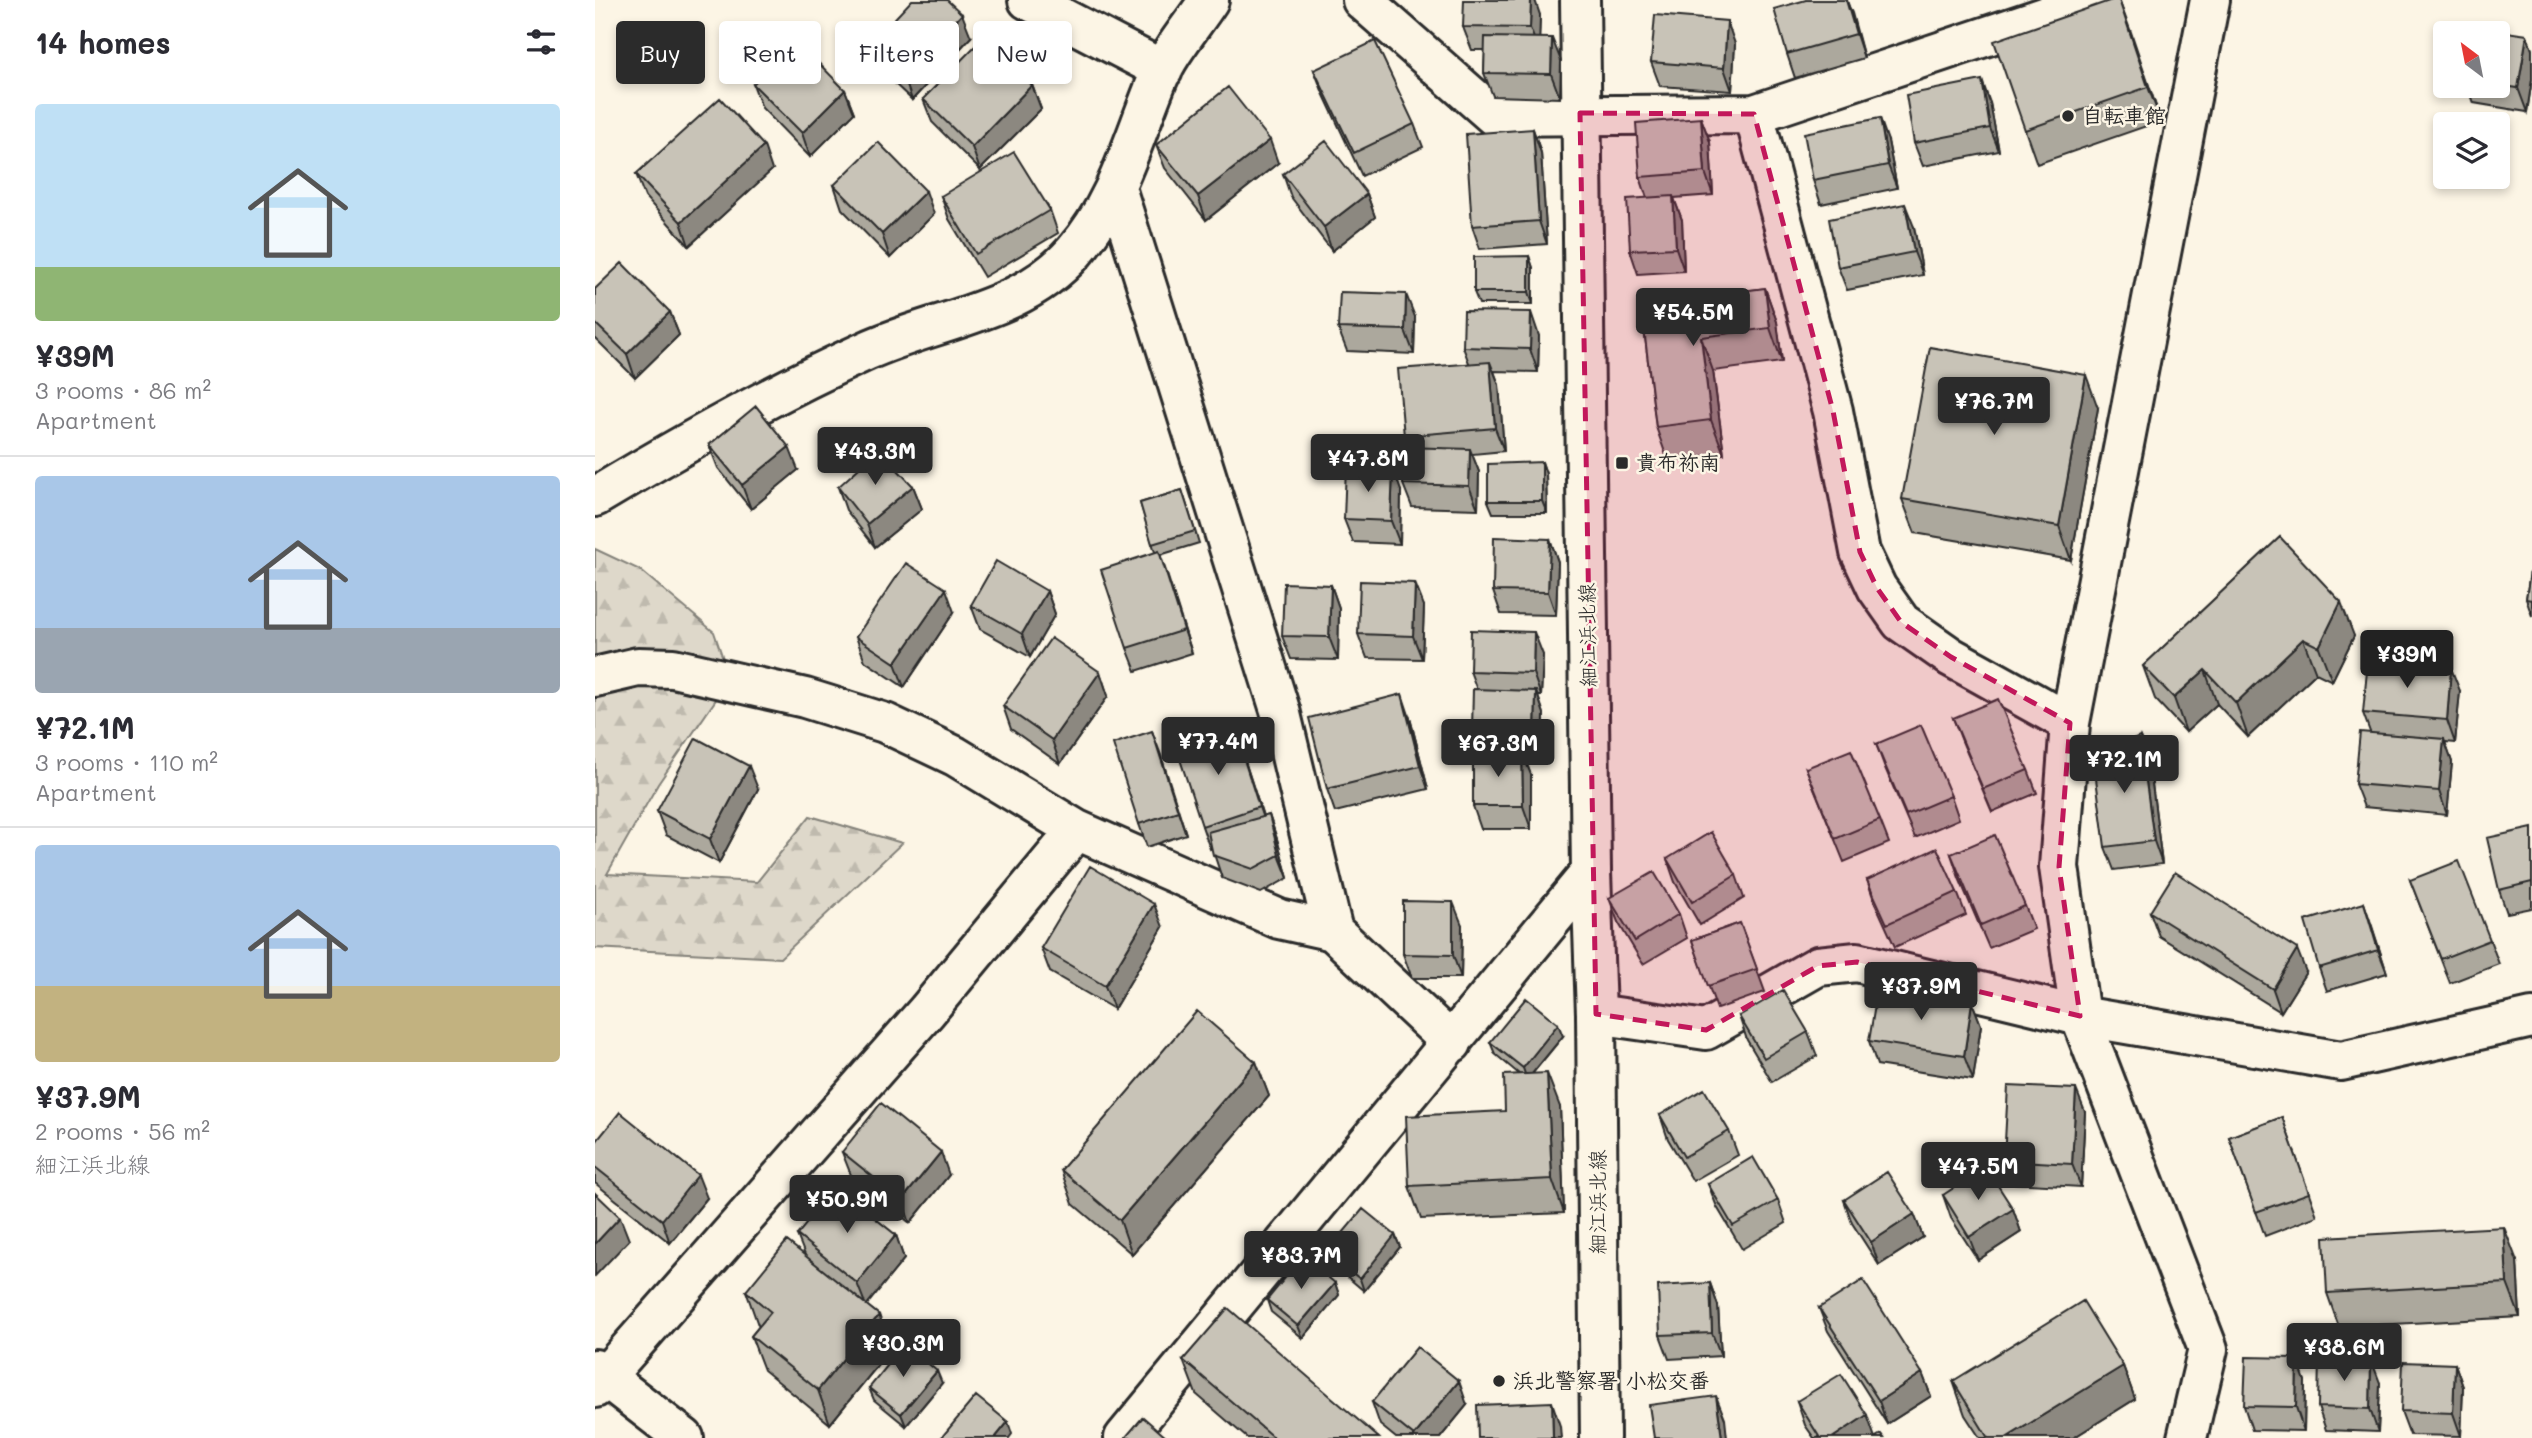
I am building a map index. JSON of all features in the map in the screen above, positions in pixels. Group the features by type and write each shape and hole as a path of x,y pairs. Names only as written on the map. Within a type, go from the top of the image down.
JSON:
{"street":[{"path":"1028,0 1163,70"},
{"path":"595,497 710,429 867,351 1003,303 1041,283 1075,251 1116,188 1163,70 1209,0"},
{"path":"1362,0 1494,116 1580,113 1755,114 2095,0"},
{"name":"細江浜北線","path":"1580,0 1591,872 1596,1014 1599,1438"},
{"path":"2187,1438 2208,1349 2080,1016 2059,867 2070,723 2210,0"},
{"path":"1755,114 1833,411 1860,552 1877,588 1901,622 1951,657 2070,723"},
{"path":"1116,188 1280,710 1333,930"},
{"path":"595,677 638,667 673,668 805,698 885,723 955,755 1077,830 1279,919 1333,930 1451,1043"},
{"path":"684,1438 599,1378 927,1012 1077,830"},
{"path":"1124,1438 1591,872"},
{"path":"1596,1014 1706,1030 1818,966 1857,962 2080,1016 2341,1061 2418,1046 2532,1018"}],"highlighted area":[{"path":"1580,113 1754,114 1833,411 1860,552 1877,588 1901,622 1951,657 2070,723 2059,867 2080,1016 1857,962 1818,966 1706,1030 1596,1014"}],"green space":[{"path":"595,549 640,570 714,632 730,679 658,784 607,874 757,882 810,816 902,843 780,958 595,948"}],"building":[{"path":"912,0 947,0 962,14 956,21 892,21"},
{"path":"1464,0 1531,0 1530,28 1463,27"},
{"path":"1806,0 1846,0 1856,34 1787,54 1774,9"},
{"path":"2112,0 2119,0 2148,87 2025,130 1994,41"},
{"path":"1655,15 1727,21 1724,68 1651,62"},
{"path":"2510,32 2527,35 2518,88 2510,87"},
{"path":"1485,37 1552,38 1551,74 1484,73"},
{"path":"1375,41 1414,124 1354,153 1314,70"},
{"path":"973,48 973,84 1032,85 972,147 923,99 938,84 959,84 959,62"},
{"path":"821,66 835,80 835,84 839,84 845,90 802,133 753,84 821,84"},
{"path":"1982,80 1990,128 1914,143 1906,95"},
{"path":"1228,87 1270,140 1198,196 1156,145"},
{"path":"720,98 764,146 681,222 636,174"},
{"path":"1701,118 1705,172 1640,177 1636,123"},
{"path":"1880,118 1888,165 1813,180 1804,133"},
{"path":"1533,129 1539,221 1472,226 1466,134"},
{"path":"1326,141 1367,194 1324,227 1283,174"},
{"path":"878,142 926,191 882,234 834,185"},
{"path":"1014,152 1050,210 976,254 941,196"},
{"path":"1673,196 1676,248 1630,250 1627,199"},
{"path":"1905,204 1914,252 1838,267 1829,219"},
{"path":"1529,256 1529,292 1474,292 1474,257"},
{"path":"622,263 670,312 627,354 595,323 595,289"},
{"path":"1765,288 1770,328 1701,337 1711,420 1656,427 1641,304"},
{"path":"1340,292 1406,294 1405,330 1338,328"},
{"path":"1464,311 1531,312 1530,349 1463,347"},
{"path":"1930,347 2086,375 2059,526 1902,499"},
{"path":"1490,362 1495,428 1404,436 1398,369"},
{"path":"756,406 789,447 742,485 709,445"},
{"path":"1404,447 1470,449 1469,486 1403,484"},
{"path":"879,450 913,486 867,524 838,487"},
{"path":"1542,462 1542,501 1488,501 1488,464"},
{"path":"1346,466 1393,468 1391,521 1344,519"},
{"path":"1182,490 1195,531 1152,544 1140,503"},
{"path":"1494,537 1550,539 1548,592 1493,591"},
{"path":"2280,537 2341,602 2319,647 2303,639 2236,703 2205,670 2174,698 2143,666"},
{"path":"1159,551 1184,630 1127,648 1101,570"},
{"path":"2532,558 2532,600 2526,599"},
{"path":"996,561 1047,591 1022,634 971,605"},
{"path":"906,563 946,589 895,663 856,637"},
{"path":"1360,581 1415,583 1413,636 1358,634"},
{"path":"1284,583 1331,585 1329,637 1282,636"},
{"path":"1471,630 1534,632 1533,673 1470,671"},
{"path":"1051,638 1100,672 1052,740 1003,706"},
{"path":"2368,660 2451,668 2447,720 2363,713"},
{"path":"1473,689 1536,691 1535,731 1472,730"},
{"path":"1402,694 1420,766 1327,789 1309,718"},
{"path":"1998,699 2028,770 1983,789 1953,718"},
{"path":"1921,725 1951,796 1906,815 1876,744"},
{"path":"1234,728 1259,807 1202,826 1176,747"},
{"path":"1152,731 1178,811 1139,824 1113,744"},
{"path":"2360,732 2444,739 2439,791 2355,784"},
{"path":"2140,737 2154,841 2105,847 2093,756"},
{"path":"696,738 749,766 710,839 657,811"},
{"path":"1851,750 1880,820 1835,839 1806,768"},
{"path":"1473,752 1522,752 1523,806 1473,806"},
{"path":"1269,815 1279,855 1253,869 1213,855 1208,832"},
{"path":"2532,828 2532,882 2499,890 2487,838"},
{"path":"1711,832 1736,875 1692,902 1667,859"},
{"path":"1995,835 2025,906 1981,925 1951,854"},
{"path":"1937,848 1957,892 1887,924 1867,880"},
{"path":"2459,861 2490,940 2441,959 2410,880"},
{"path":"1090,866 1154,904 1105,986 1041,948"},
{"path":"1654,872 1679,914 1635,941 1609,898"},
{"path":"2175,872 2297,949 2273,989 2150,912"},
{"path":"1403,901 1453,902 1453,955 1403,954"},
{"path":"2364,903 2378,950 2319,968 2305,921"},
{"path":"1740,923 1757,969 1708,986 1692,940"},
{"path":"1878,987 1972,1002 1964,1056 1869,1041"},
{"path":"1783,990 1808,1032 1764,1058 1739,1016"},
{"path":"1526,998 1558,1024 1523,1068 1490,1042"},
{"path":"1197,1011 1256,1062 1120,1220 1061,1170"},
{"path":"1547,1073 1552,1179 1409,1186 1406,1116 1505,1111 1504,1075"},
{"path":"2008,1086 2076,1089 2072,1164 2004,1160"},
{"path":"1704,1089 1729,1131 1684,1157 1660,1115"},
{"path":"881,1103 941,1152 902,1200 842,1152"},
{"path":"620,1112 698,1175 662,1220 595,1167 595,1143"},
{"path":"2282,1117 2309,1193 2256,1212 2229,1137"},
{"path":"1753,1157 1778,1200 1733,1226 1708,1184"},
{"path":"1986,1167 2013,1209 1969,1237 1943,1195"},
{"path":"1887,1172 1914,1214 1871,1242 1844,1200"},
{"path":"836,1187 896,1235 857,1283 797,1235"},
{"path":"595,1193 620,1217 595,1244"},
{"path":"1363,1209 1395,1235 1360,1279 1327,1252"},
{"path":"2504,1227 2507,1283 2327,1293 2324,1237"},
{"path":"787,1241 879,1315 818,1390 751,1336 771,1312 746,1291"},
{"path":"1303,1256 1335,1283 1298,1326 1267,1300"},
{"path":"1863,1280 1922,1373 1879,1401 1819,1308"},
{"path":"1710,1283 1712,1333 1660,1335 1658,1286"},
{"path":"2083,1301 2123,1366 2006,1438 1988,1438 1953,1381"},
{"path":"1228,1308 1379,1438 1274,1438 1183,1360"},
{"path":"905,1344 937,1371 901,1414 869,1388"},
{"path":"1417,1347 1459,1381 1414,1436 1372,1402"},
{"path":"2246,1357 2297,1358 2296,1407 2244,1406"},
{"path":"2319,1357 2371,1359 2370,1409 2318,1407"},
{"path":"2403,1362 2455,1364 2453,1413 2401,1411"},
{"path":"1841,1374 1867,1415 1832,1438 1820,1438 1797,1401"},
{"path":"976,1396 1008,1422 995,1438 941,1438"},
{"path":"1716,1396 1722,1438 1654,1438 1649,1405"},
{"path":"1552,1402 1553,1438 1478,1438 1477,1405"},
{"path":"1143,1417 1167,1438 1125,1438"}],"place":[{"name":"自転車館","path":"2068,116"},
{"name":"貴布祢南","path":"1622,463"},
{"name":"浜北警察署 小松交番","path":"1499,1381"}]}
